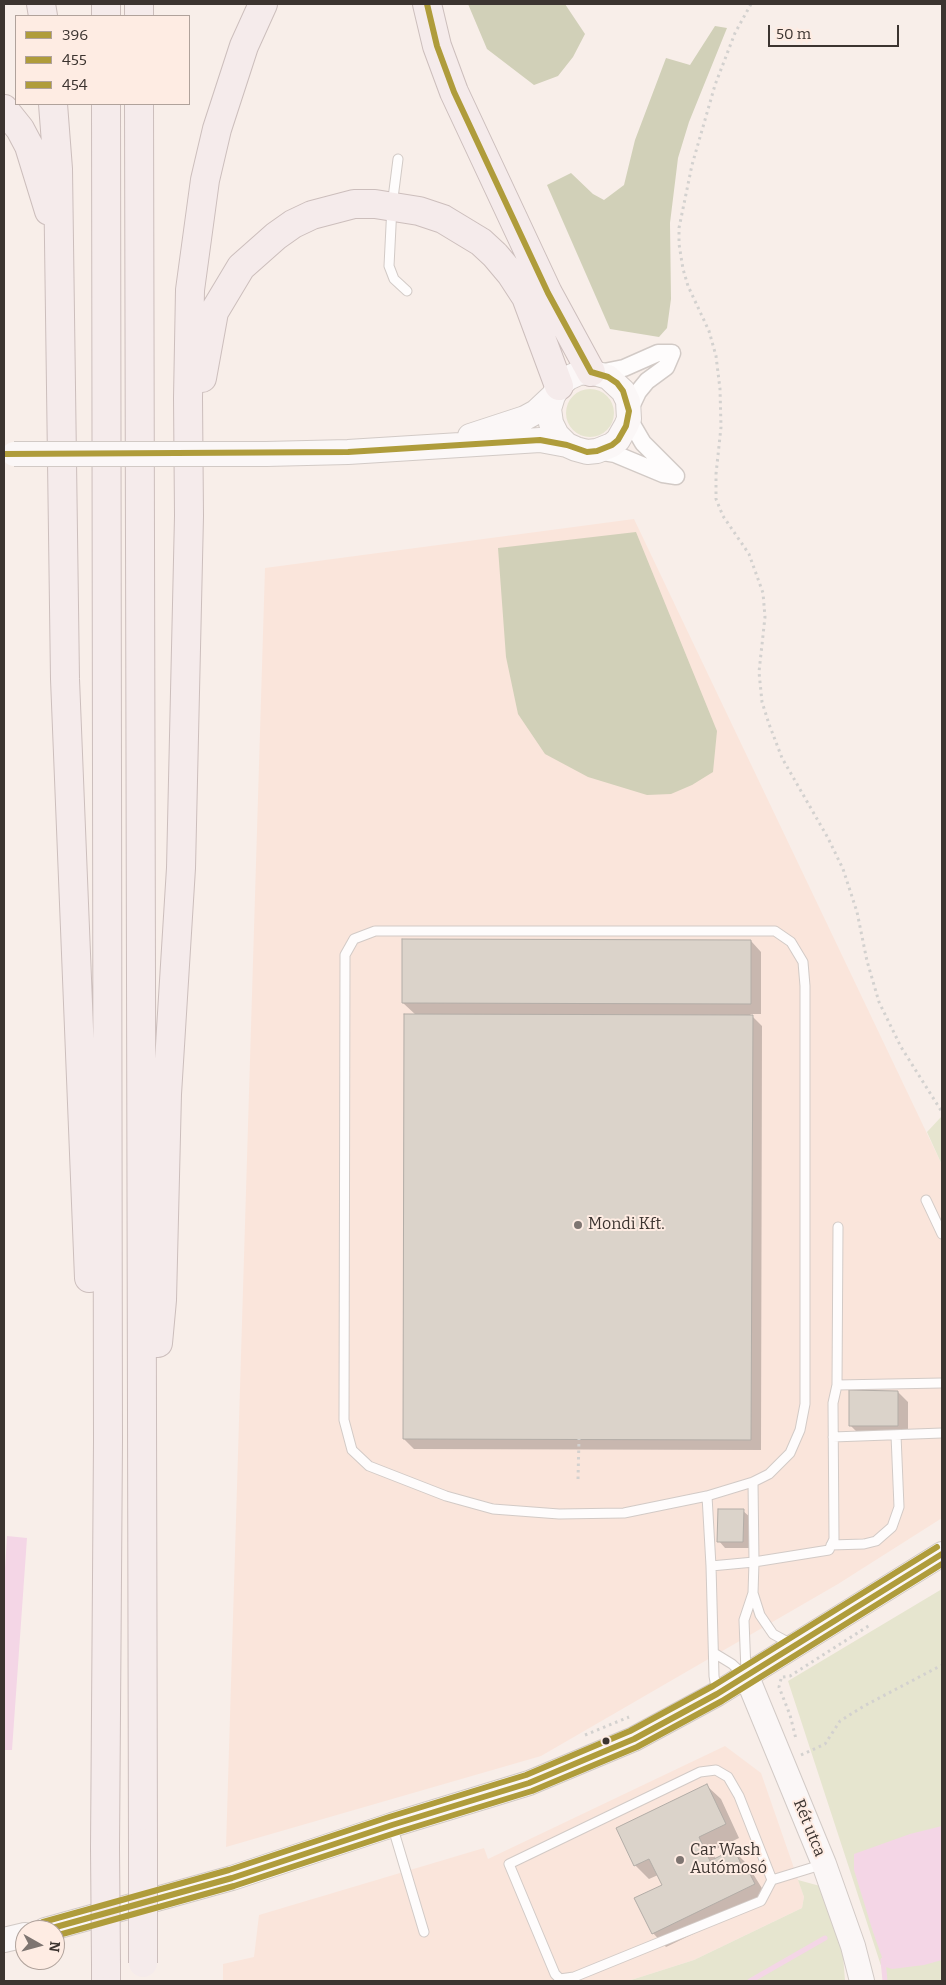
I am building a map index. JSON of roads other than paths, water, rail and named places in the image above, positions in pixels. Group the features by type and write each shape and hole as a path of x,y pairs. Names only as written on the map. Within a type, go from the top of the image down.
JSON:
{"highway":[{"path":"143,1486 162,1300 168,1094 181,868 189,516 188,398 190,290 203,197 217,129 244,46 263,4"},
{"path":"427,4 437,46 454,92 548,293 595,372"},
{"path":"53,105 58,169 65,679 91,1332 108,1441"},
{"path":"106,105 108,1441 106,1972"},
{"path":"139,105 144,1972"},
{"path":"4,109 20,129 29,146 59,248"},
{"path":"189,516 203,370 214,312 241,267 276,236 293,224 312,215 354,204 392,206 419,211 443,219 481,242 512,274 526,297 556,391"}],"street":[{"path":"427,447 525,418 536,412 568,378 579,373 624,368 658,354 672,353 666,367 647,381 638,392 626,426 618,440 598,451"},
{"path":"556,391 550,409 551,423 557,435 567,445 576,450 615,454 663,474 676,476 643,443 629,415 624,391 608,376 595,372"},
{"path":"9,454 266,454 348,452 540,440 567,445"},
{"path":"65,1924 232,1878 392,1825 529,1783 634,1739 746,1678 942,1554"},
{"name":"Rét utca","path":"746,1678 824,1864 853,1946 862,1981"}],"lane":[{"path":"398,159 392,206 389,266 394,279 407,291"},
{"path":"375,931 775,931 791,942 802,962 805,986 805,1404 800,1430 790,1453 769,1474 753,1482 707,1496 624,1513 559,1514 493,1509 446,1496 370,1466 352,1450 344,1420 345,975 346,955 354,939 375,931"},
{"path":"926,1200 942,1234"},
{"path":"711,1566 754,1562 829,1550 834,1539 833,1403 837,1385 838,1227"},
{"path":"837,1385 942,1383"},
{"path":"833,1437 942,1432"},
{"path":"831,1545 864,1544 876,1541 892,1528 899,1507 896,1435"},
{"path":"746,1678 744,1620 752,1593 754,1562 753,1482"},
{"path":"707,1496 714,1676 717,1694"},
{"path":"752,1593 760,1615 773,1634 796,1646"},
{"path":"714,1653 732,1664 746,1678"},
{"path":"772,1880 739,1796 728,1777 716,1770 700,1772 509,1864 555,1974 560,1979 583,1974 761,1901 772,1880 824,1864"},
{"path":"392,1825 424,1932"}],"waterway":[{"path":"750,1981 825,1938"},
{"path":"883,1960 885,1981"}],"place":[{"name":"Mondi Kft.","path":"578,1225"},
{"name":"Car Wash Autómosó","path":"680,1860"}]}
